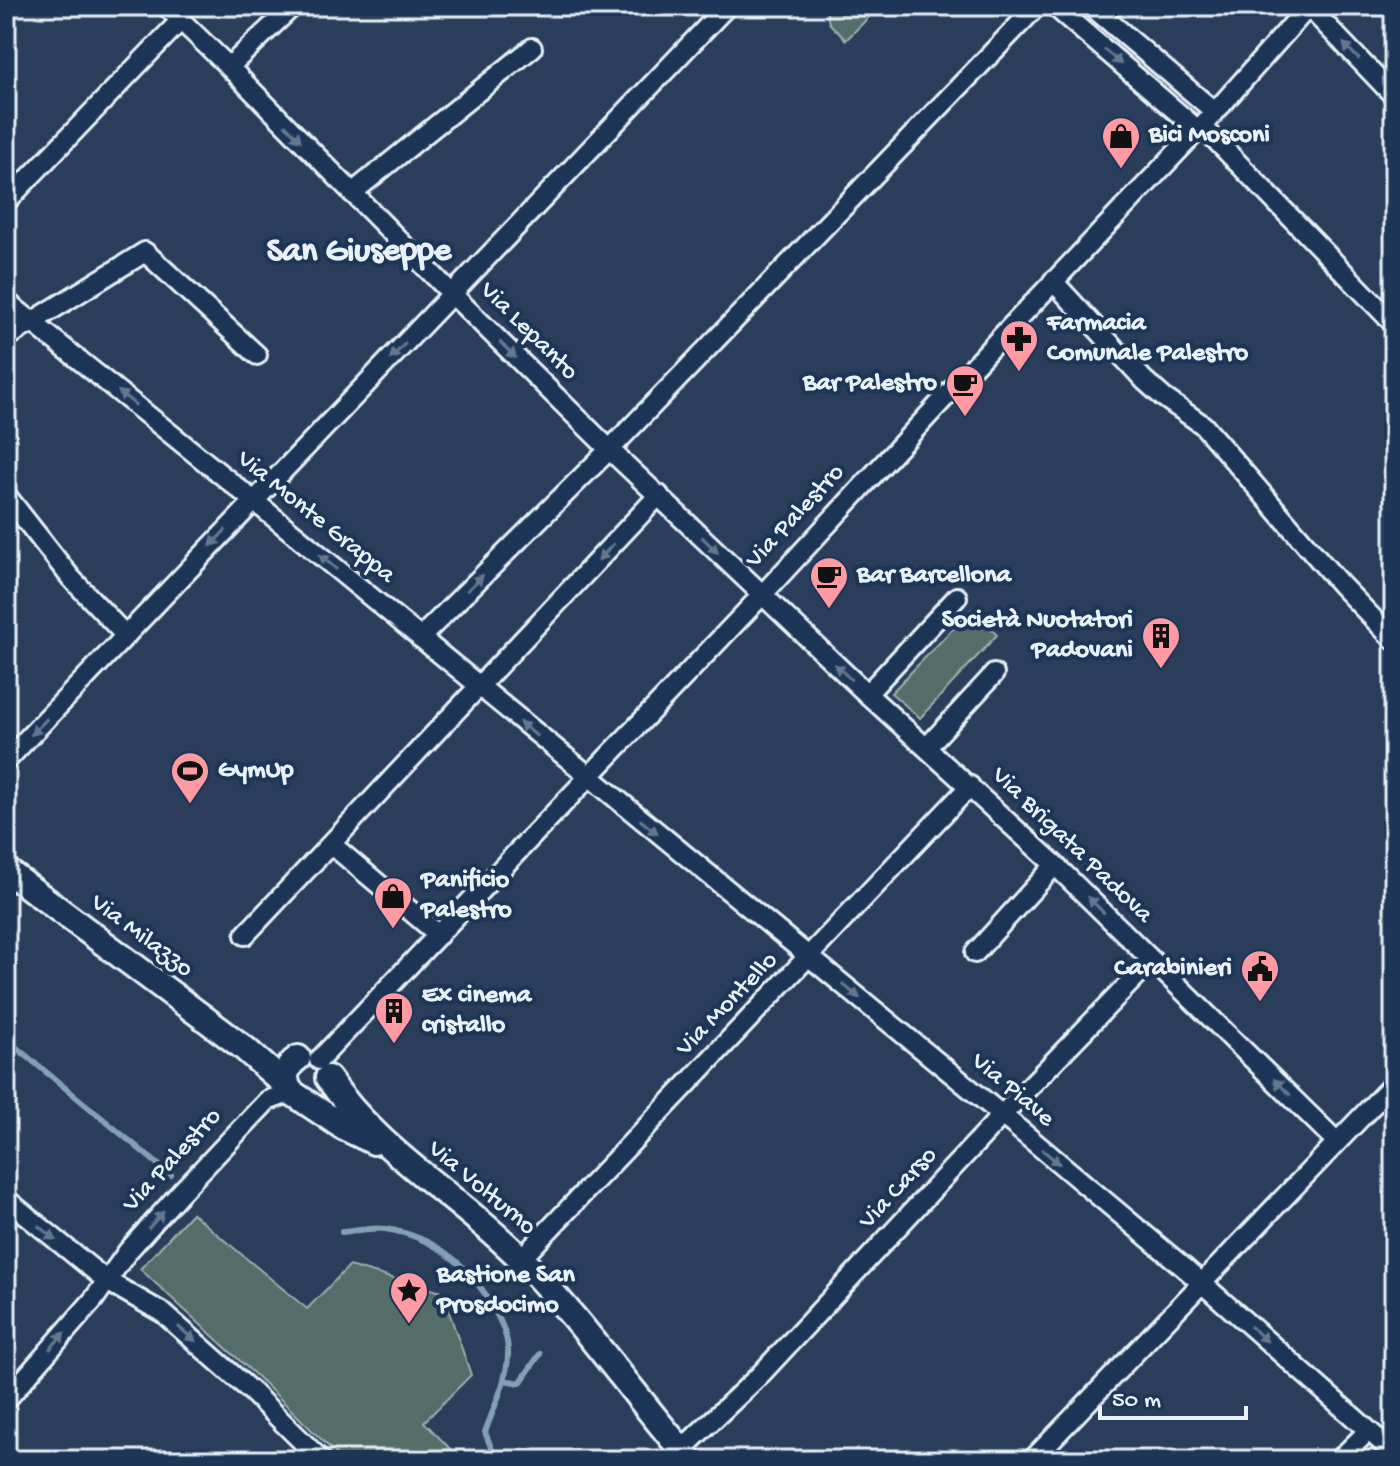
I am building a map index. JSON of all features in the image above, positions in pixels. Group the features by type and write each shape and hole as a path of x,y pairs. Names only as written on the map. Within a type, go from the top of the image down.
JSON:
{"main road":[{"name":"Via Milazzo","path":"6,870 244,1048 293,1092"},
{"name":"Via Milazzo","path":"244,1048 315,1065"},
{"name":"Via Palestro","path":"315,1065 322,1092 316,1096 293,1092 285,1080 288,1067 315,1065"},
{"name":"Via Volturno","path":"315,1065 354,1114 388,1148 455,1200 521,1259 596,1343 685,1455"},
{"name":"Via Volturno","path":"293,1092 343,1127 388,1148"}],"street":[{"name":"Via Lepanto","path":"166,6 453,295 762,595"},
{"path":"229,67 293,6"},
{"path":"6,761 727,6"},
{"path":"420,638 609,449 1037,6"},
{"path":"1054,6 1205,123"},
{"path":"1091,6 1394,324"},
{"path":"1309,6 1394,96"},
{"name":"Via Palestro","path":"315,1065 762,595 1053,281 1205,123 1309,6"},
{"path":"6,202 181,20"},
{"path":"352,193 532,48"},
{"path":"6,338 145,252 257,355"},
{"path":"1053,281 1144,380 1203,425 1340,584 1394,640"},
{"name":"Via Monte Grappa","path":"6,301 589,778"},
{"path":"6,495 71,578 126,636"},
{"path":"245,935 659,495"},
{"name":"Via Brigata Padova","path":"762,595 1055,865 1337,1142"},
{"path":"867,694 957,597"},
{"path":"927,747 994,674"},
{"name":"Via Piave","path":"589,778 1002,1115 1200,1282 1394,1453"},
{"name":"Via Montello","path":"521,1259 970,786"},
{"path":"331,844 439,935"},
{"path":"975,953 1055,865"},
{"name":"Via Carso","path":"685,1455 1002,1115 1152,960"},
{"path":"1032,1460 1394,1083"},
{"name":"Via Palestro","path":"6,1400 107,1281 128,1251 267,1101 293,1092"},
{"path":"6,1199 107,1281 163,1313 252,1392 321,1460"},
{"path":"1339,1460 1368,1431"}],"green space":[{"path":"822,6 880,6 846,40 829,23"},
{"path":"971,610 997,635 920,718 891,693"},
{"path":"192,1213 307,1309 349,1266 442,1292 471,1375 424,1422 461,1460 342,1460 140,1269"}],"waterway":[{"path":"6,1039 171,1175"},
{"path":"342,1232 380,1229 420,1239 450,1256 485,1294 502,1326 508,1350 503,1384 485,1432 496,1460"},
{"path":"504,1380 520,1383 540,1354"}],"place":[{"name":"Bici Mosconi","path":"1121,170"},
{"name":"Farmacia Comunale Palestro","path":"1019,373"},
{"name":"Bar Palestro","path":"965,418"},
{"name":"Bar Barcellona","path":"829,610"},
{"name":"Società Nuotatori Padovani","path":"1161,670"},
{"name":"GymUp","path":"190,805"},
{"name":"Panificio Palestro","path":"393,930"},
{"name":"Carabinieri","path":"1260,1003"},
{"name":"Ex cinema cristallo","path":"394,1045"},
{"name":"Bastione San Prosdocimo","path":"409,1325"}],"district":[{"name":"San Giuseppe","path":"359,253"}]}
